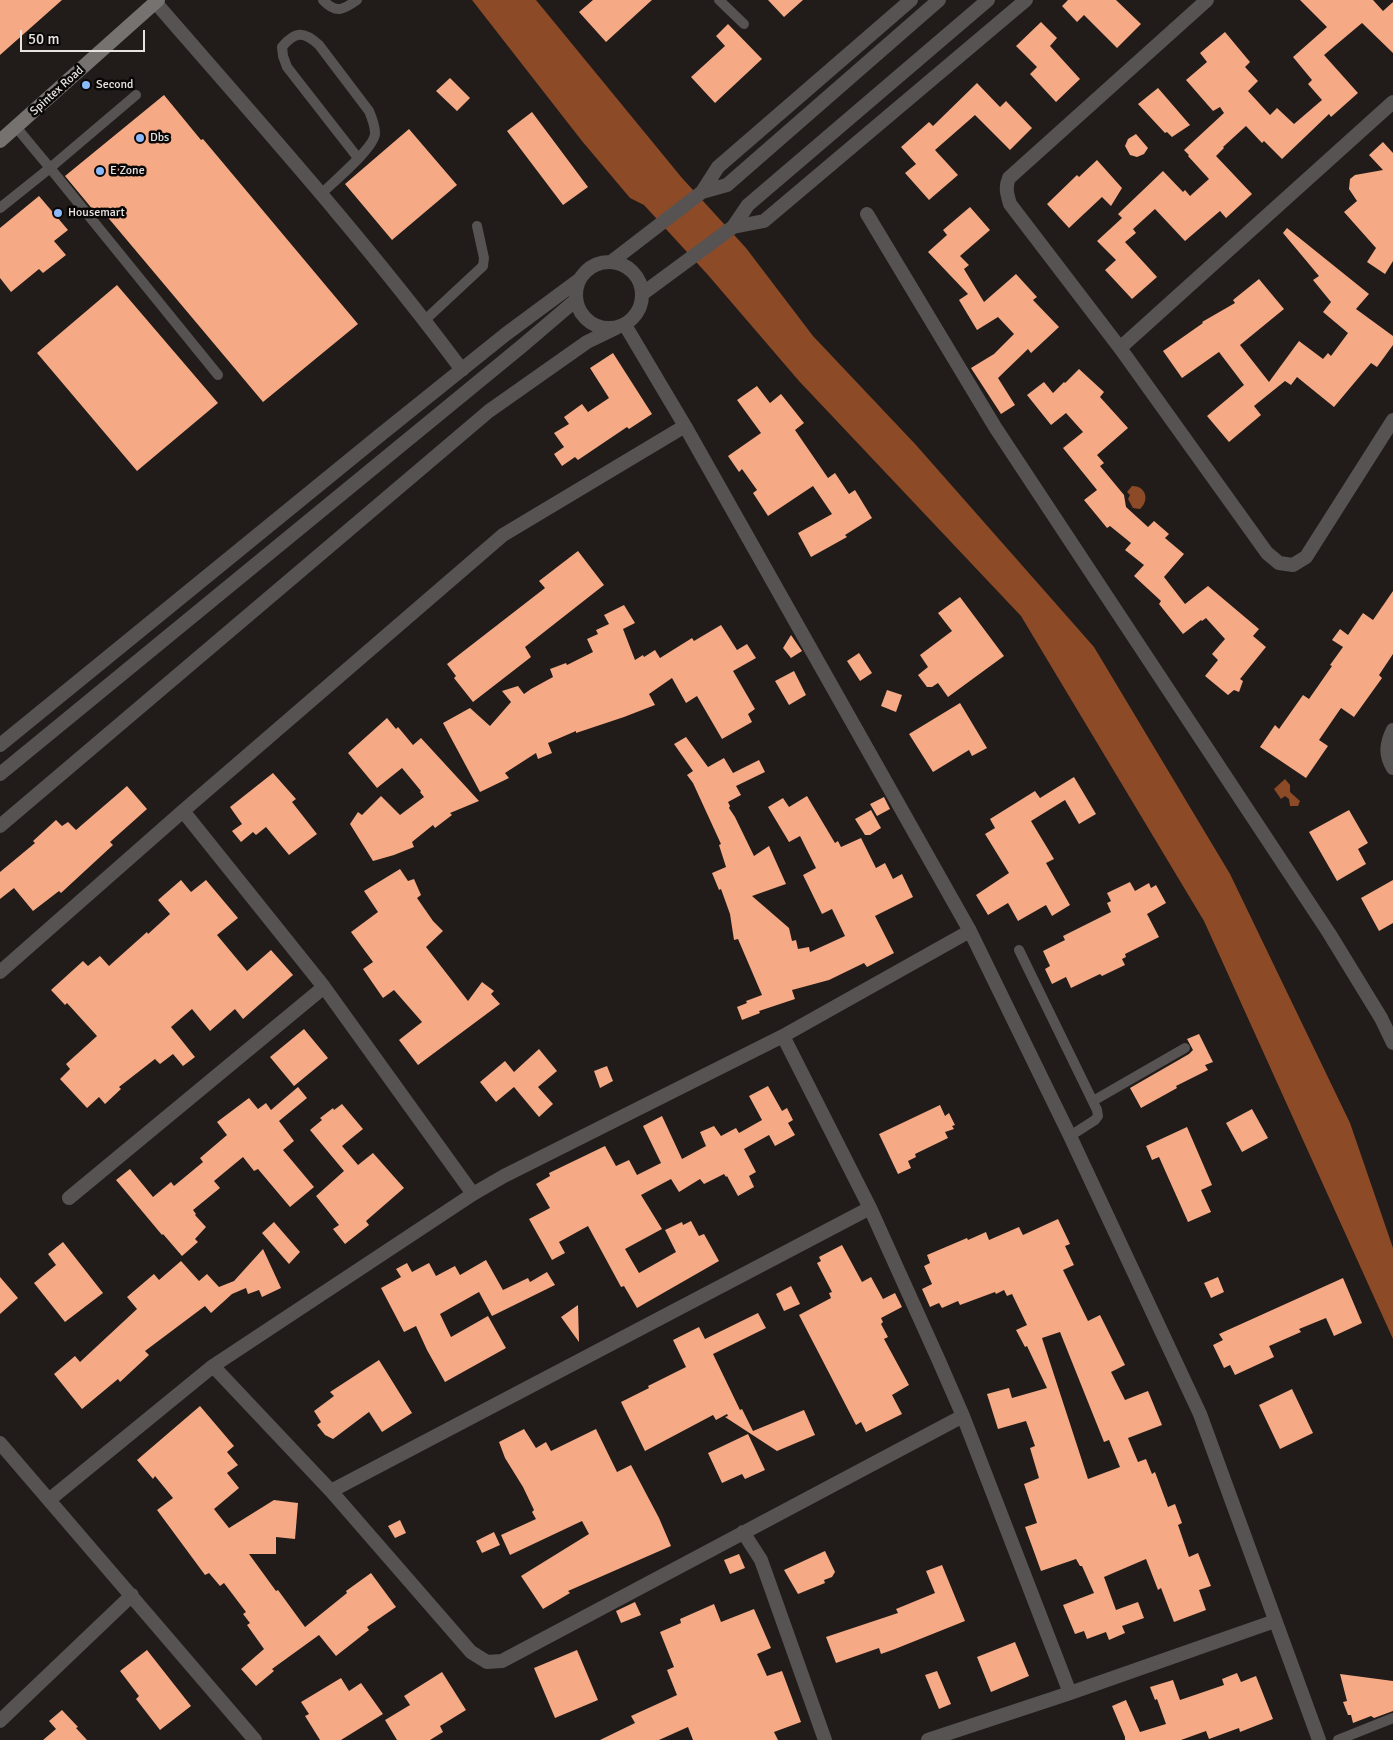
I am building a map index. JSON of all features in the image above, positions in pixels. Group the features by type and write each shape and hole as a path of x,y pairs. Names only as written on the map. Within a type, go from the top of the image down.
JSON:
{"main road":[{"name":"Spintex Road","path":"0,141 155,1"}],"street":[{"path":"611,262 702,192 718,167 912,0"},
{"path":"702,192 726,185 939,0"},
{"path":"642,294 733,227 748,205 988,0"},
{"path":"733,227 764,221 1026,0"},
{"path":"1207,0 1009,178 1006,183 1006,193 1010,204 1120,348 1267,553 1279,563 1293,565 1306,557 1393,420"},
{"path":"155,1 321,194 425,320 462,370"},
{"path":"1120,348 1393,102"},
{"path":"866,214 995,427 1329,933 1381,1018 1393,1043"},
{"path":"0,745 379,436 506,334 579,280 593,266 611,262 621,264 636,276 641,285 642,303 632,319 586,342 489,412 0,826"},
{"path":"579,280 576,300 579,310 585,319 605,329 620,326"},
{"path":"0,774 576,300"},
{"path":"620,326 685,426 970,931 1070,1136 1200,1414 1319,1740"},
{"path":"0,972 183,811 503,535 685,426"},
{"path":"1393,730 1386,750 1393,768"},
{"path":"183,811 324,987 473,1194"},
{"path":"49,1500 213,1366 473,1194 504,1176 783,1036 970,931"},
{"path":"69,1198 324,987"},
{"path":"783,1036 870,1208 963,1416 1070,1693"},
{"path":"331,1491 870,1208"},
{"path":"213,1366 331,1491 471,1652 487,1662 502,1661 963,1416"},
{"path":"0,1443 255,1740"},
{"path":"743,1532 761,1560 825,1740"},
{"path":"0,1721 132,1595"},
{"path":"928,1740 1070,1693 1275,1621"}],"lane":[{"path":"323,0 337,10 344,9 357,0"},
{"path":"719,0 744,24"},
{"path":"321,194 370,148 376,135 369,111 319,44 309,35 297,35 289,39 282,47 287,67 358,158"},
{"path":"0,208 136,95"},
{"path":"16,127 218,375"},
{"path":"425,320 484,266 477,226"},
{"path":"1019,950 1097,1110 1097,1118 1070,1136"},
{"path":"1093,1101 1185,1048"},
{"path":"1338,1740 1393,1718"}],"shaded area":[{"path":"472,0 536,0 682,178 746,248 813,336 916,445 1094,647 1230,874 1350,1123 1393,1248 1393,1339 1204,921 1021,616 799,381 708,275 644,205 630,198 582,141"},
{"path":"1132,486 1141,488 1145,494 1145,502 1140,509 1133,508 1128,499 1130,495 1127,492"},
{"path":"1285,779 1290,785 1290,792 1300,801 1298,806 1290,806 1289,799 1285,796 1281,799 1274,789"}],"building":[{"path":"0,0 62,0 0,55"},
{"path":"593,0 652,0 606,42 579,12"},
{"path":"768,0 803,0 784,17"},
{"path":"1068,0 1116,0 1141,24 1117,48 1084,15 1077,22 1062,6"},
{"path":"1300,0 1373,0 1383,11 1393,2 1393,53 1362,23 1324,55 1358,93 1331,117 1329,114 1282,159 1264,141 1262,143 1246,126 1223,147 1216,156 1252,194 1226,218 1220,211 1185,241 1155,209 1133,229 1136,233 1125,242 1157,277 1132,299 1105,270 1116,260 1097,241 1122,218 1118,214 1163,171 1183,192 1185,190 1190,196 1209,179 1184,150 1224,113 1220,107 1213,111 1186,80 1207,62 1200,53 1225,32 1250,62 1245,67 1258,81 1248,91 1270,115 1277,108 1294,124 1322,100 1308,84 1312,80 1293,57 1327,27"},
{"path":"1041,22 1057,38 1050,46 1080,79 1056,102 1030,74 1037,67 1016,46"},
{"path":"728,24 762,59 715,103 691,77 725,46 716,36"},
{"path":"450,78 470,98 457,111 436,91"},
{"path":"977,83 1000,107 1006,101 1032,128 1010,150 975,115 935,150 958,175 929,200 905,173 916,164 901,147 929,122 933,126"},
{"path":"1158,88 1190,125 1172,137 1167,132 1165,133 1138,104"},
{"path":"164,95 358,324 263,402 105,214 103,216 97,208 94,211 65,176"},
{"path":"532,112 588,187 563,205 507,131"},
{"path":"409,129 457,185 392,240 345,184"},
{"path":"1136,134 1148,148 1144,154 1137,157 1130,155 1125,146 1128,139"},
{"path":"1383,142 1393,153 1393,261 1385,274 1367,262 1376,248 1344,212 1357,201 1349,189 1350,179 1355,175 1383,170 1369,155"},
{"path":"1097,160 1122,188 1111,206 1102,197 1069,228 1047,204 1077,175 1079,177"},
{"path":"39,196 68,230 54,241 66,255 43,273 39,269 11,292 0,278 0,228"},
{"path":"970,207 990,230 960,256 969,265 964,269 984,302 1016,274 1037,297 1033,300 1059,327 1031,353 1028,349 998,378 1015,405 1001,414 971,368 994,354 1014,334 998,317 977,330 959,300 968,294 928,252 947,235 943,230"},
{"path":"1287,228 1369,294 1356,309 1393,336 1393,345 1377,367 1371,363 1334,407 1297,377 1291,385 1285,381 1254,406 1261,415 1229,442 1207,416 1244,385 1219,352 1182,378 1163,351 1202,322 1235,303 1233,300 1259,279 1284,309 1240,345 1269,382 1299,341 1323,359 1328,353 1331,356 1348,333 1323,312 1331,302 1313,280 1319,276 1283,233"},
{"path":"117,285 218,403 137,471 37,353"},
{"path":"613,353 652,414 629,429 627,427 578,460 575,457 562,466 554,454 564,447 554,433 569,424 564,417 582,404 588,412 609,398 590,368"},
{"path":"1079,369 1104,392 1100,397 1128,428 1097,455 1104,463 1100,466 1124,495 1126,507 1148,527 1154,521 1169,534 1165,538 1184,554 1164,577 1185,604 1208,586 1259,629 1253,636 1266,647 1240,679 1243,681 1239,692 1234,690 1228,695 1205,676 1218,660 1212,654 1225,639 1206,618 1183,634 1159,604 1161,601 1134,576 1144,565 1125,550 1131,543 1110,526 1107,528 1084,500 1097,490 1063,448 1083,432 1066,413 1051,425 1027,395 1044,382 1053,393"},
{"path":"757,386 770,403 781,394 804,423 795,430 828,478 835,473 849,494 855,490 872,518 845,535 847,537 811,557 798,533 832,514 813,486 768,516 753,493 757,490 742,469 739,472 728,456 761,433 737,400"},
{"path":"578,551 604,585 525,647 531,657 473,702 454,678 456,676 447,664 545,588 539,581"},
{"path":"1393,591 1393,654 1379,675 1382,678 1354,717 1341,708 1319,740 1328,746 1306,778 1260,747 1275,725 1279,729 1303,695 1309,699 1332,666 1330,665 1343,647 1332,640 1340,629 1348,635 1363,613 1373,620"},
{"path":"960,597 1004,656 948,697 938,683 932,687 927,687 918,675 928,667 920,655 952,631 938,613"},
{"path":"624,605 635,623 623,629 635,660 655,650 660,658 692,638 694,641 721,625 737,650 747,644 756,658 733,671 755,709 748,714 752,722 722,739 697,696 686,703 672,678 649,694 655,705 576,733 576,731 548,743 552,753 538,759 536,753 505,773 509,778 480,792 443,723 470,708 490,726 511,702 502,691 518,686 524,694 553,677 550,669 566,663 567,665 593,652 587,639 598,634 596,630 609,624 604,615"},
{"path":"791,635 802,651 791,658 783,648"},
{"path":"859,653 872,673 860,681 847,661"},
{"path":"794,671 806,695 789,705 775,681"},
{"path":"887,690 902,695 896,712 881,706"},
{"path":"960,703 987,748 972,756 969,750 933,772 909,734"},
{"path":"387,718 396,729 398,727 413,745 421,738 479,801 450,813 452,815 435,828 433,825 412,842 414,847 373,861 350,824 358,812 362,815 381,796 400,815 424,797 402,768 377,788 348,753"},
{"path":"686,737 708,767 724,758 733,773 759,760 765,772 736,786 741,795 728,802 729,808 754,856 769,846 786,884 752,896 789,928 792,941 796,940 798,949 809,947 810,952 845,936 832,909 822,914 803,875 816,868 800,836 789,842 768,807 783,798 789,807 807,796 835,843 838,841 841,847 861,838 876,868 885,863 893,879 902,874 913,897 875,916 894,953 867,967 864,963 829,980 792,990 795,999 759,1011 760,1013 742,1020 737,1007 747,1003 746,1001 762,995 738,939 734,940 730,914 721,889 719,890 712,873 726,867 719,845 721,844 693,783 687,775 693,771 674,744"},
{"path":"273,773 296,799 292,802 317,834 289,855 266,827 256,835 253,832 241,842 232,831 242,824 230,807"},
{"path":"1074,777 1096,814 1079,824 1065,800 1031,821 1054,859 1046,863 1070,905 1052,916 1046,905 1018,921 1008,903 988,915 976,895 1009,873 985,834 995,828 990,819 1035,791 1040,798"},
{"path":"127,786 147,809 110,842 113,845 61,893 59,891 33,911 14,888 0,899 0,872 35,843 33,841 56,820 62,826 68,822 76,830"},
{"path":"884,797 890,809 877,816 870,804"},
{"path":"871,810 881,828 870,835 865,835 855,819"},
{"path":"1349,810 1368,843 1358,849 1366,864 1337,881 1309,832"},
{"path":"400,869 408,881 414,879 421,895 417,898 433,921 443,931 426,947 468,1001 482,982 494,991 491,994 500,1004 418,1065 399,1040 422,1022 394,990 383,998 363,969 373,962 351,932 378,912 364,891"},
{"path":"181,880 191,892 206,880 238,918 217,935 247,971 271,950 293,975 243,1019 235,1009 210,1031 192,1009 171,1027 195,1057 183,1066 173,1054 160,1064 155,1059 119,1087 121,1089 105,1104 99,1097 87,1108 60,1079 70,1069 66,1064 97,1036 67,1003 65,1005 51,990 83,961 88,966 100,956 109,966 147,932 148,934 170,914 158,900"},
{"path":"1393,880 1393,923 1379,931 1361,898"},
{"path":"1130,882 1135,891 1149,883 1151,888 1156,885 1166,903 1147,914 1159,937 1125,954 1126,957 1122,959 1125,965 1102,976 1100,974 1071,988 1066,977 1052,984 1045,969 1050,966 1043,951 1065,940 1063,936 1111,912 1107,903 1111,901 1107,893"},
{"path":"304,1029 328,1058 294,1086 270,1057"},
{"path":"1199,1034 1213,1062 1205,1065 1208,1070 1176,1086 1177,1088 1141,1108 1130,1088 1189,1054 1193,1050 1187,1039"},
{"path":"539,1049 557,1071 538,1087 553,1104 539,1117 514,1087 496,1102 480,1082 505,1061 514,1072"},
{"path":"607,1066 613,1081 600,1088 594,1071"},
{"path":"768,1086 782,1111 787,1108 793,1120 788,1123 795,1135 775,1146 769,1135 744,1149 756,1172 749,1176 754,1187 738,1196 724,1174 704,1184 700,1179 679,1192 671,1179 641,1195 662,1229 625,1249 639,1273 676,1252 665,1230 682,1222 683,1225 691,1221 699,1236 704,1234 719,1261 637,1308 624,1286 621,1287 588,1226 559,1242 565,1253 552,1260 529,1219 550,1208 536,1184 550,1176 549,1173 605,1146 616,1166 629,1160 637,1175 661,1163 643,1126 662,1116 682,1159 706,1146 700,1132 714,1126 721,1136 736,1128 739,1133 762,1120 749,1096"},
{"path":"298,1087 307,1098 279,1121 294,1141 283,1150 314,1187 290,1207 258,1169 254,1171 243,1157 214,1181 220,1188 193,1210 206,1227 195,1239 198,1242 182,1256 116,1180 130,1169 153,1197 171,1182 174,1186 203,1162 200,1158 227,1135 217,1122 249,1098 258,1109 266,1103 271,1110"},
{"path":"342,1104 363,1129 342,1146 358,1165 373,1153 404,1188 366,1221 369,1225 345,1244 333,1229 339,1225 316,1196 344,1171 310,1130 322,1120 320,1118"},
{"path":"940,1105 945,1116 949,1113 955,1125 952,1126 954,1129 945,1132 948,1138 915,1154 916,1157 908,1161 911,1168 898,1174 879,1134"},
{"path":"1252,1109 1268,1138 1242,1152 1226,1123"},
{"path":"1187,1127 1212,1185 1201,1190 1211,1212 1188,1222 1159,1157 1152,1160 1146,1146"},
{"path":"1058,1219 1070,1244 1065,1246 1074,1265 1063,1270 1088,1321 1100,1315 1125,1365 1111,1372 1125,1400 1148,1391 1162,1425 1128,1438 1138,1462 1146,1459 1152,1474 1155,1472 1168,1507 1175,1504 1182,1523 1178,1525 1189,1557 1198,1553 1211,1586 1199,1590 1206,1610 1174,1622 1161,1588 1158,1590 1146,1559 1104,1577 1116,1610 1138,1602 1144,1618 1122,1626 1125,1633 1109,1640 1106,1632 1087,1639 1084,1631 1075,1634 1063,1605 1094,1593 1082,1566 1080,1566 1076,1559 1041,1571 1025,1527 1037,1523 1024,1484 1039,1478 1030,1448 1035,1446 1026,1421 998,1429 987,1394 1009,1388 1012,1398 1047,1388 1027,1346 1025,1347 1016,1330 1027,1325 1012,1294 1007,1296 1004,1290 960,1305 958,1301 942,1308 939,1303 930,1307 922,1289 932,1284 924,1266 930,1263 927,1255 986,1232 989,1240 1019,1227 1023,1235","holes":["1060,1332 1104,1442 1109,1440 1120,1467 1088,1479 1042,1338"]},
{"path":"274,1222 300,1252 289,1264 262,1233"},
{"path":"63,1242 103,1293 65,1322 34,1283 56,1265 48,1254"},
{"path":"842,1245 862,1282 871,1277 883,1299 895,1293 902,1307 881,1318 883,1322 881,1324 888,1337 884,1339 909,1385 892,1395 902,1414 866,1432 861,1422 856,1425 799,1315 831,1298 829,1293 832,1292 817,1263 821,1261 819,1257"},
{"path":"263,1249 281,1288 262,1297 259,1290 248,1294 246,1288 232,1294 211,1313 205,1306 145,1351 149,1355 120,1382 118,1379 82,1409 54,1374 75,1356 80,1362 137,1309 127,1297 154,1274 159,1280 181,1261 199,1281 207,1274 219,1287 234,1281"},
{"path":"486,1260 503,1290 528,1278 530,1282 547,1272 555,1285 492,1316 479,1292 440,1314 451,1337 488,1316 506,1348 445,1382 416,1326 404,1332 381,1288 401,1277 396,1269 407,1263 412,1272 429,1263 436,1276 455,1266 460,1275"},
{"path":"0,1277 18,1298 0,1314"},
{"path":"1218,1277 1224,1292 1211,1298 1204,1283"},
{"path":"1343,1278 1362,1323 1334,1336 1326,1318 1299,1329 1301,1332 1269,1346 1274,1357 1235,1375 1230,1365 1224,1368 1213,1345 1223,1340 1219,1334"},
{"path":"791,1286 800,1304 784,1311 776,1294"},
{"path":"578,1305 579,1342 561,1317"},
{"path":"758,1313 766,1328 713,1354 740,1410 742,1409 753,1431 804,1410 815,1435 777,1451 725,1417 728,1416 727,1414 716,1420 713,1415 645,1451 621,1402 686,1367 673,1340 699,1327 705,1339"},
{"path":"379,1360 412,1413 382,1432 369,1412 333,1439 325,1435 317,1425 321,1422 314,1411 334,1396 330,1392"},
{"path":"1292,1389 1313,1433 1280,1449 1259,1405"},
{"path":"200,1406 234,1446 227,1452 238,1465 227,1473 239,1488 214,1509 229,1528 274,1500 298,1503 295,1539 276,1537 276,1554 249,1554 305,1627 347,1593 346,1591 371,1573 396,1607 367,1627 369,1630 336,1656 319,1635 272,1669 274,1671 256,1686 241,1669 264,1649 247,1625 250,1623 243,1614 246,1612 224,1583 220,1586 209,1573 205,1575 157,1510 173,1498 155,1476 153,1479 137,1460"},
{"path":"524,1429 536,1448 546,1442 551,1451 596,1429 617,1472 631,1465 659,1518 671,1546 568,1591 570,1593 543,1609 521,1576 589,1534 582,1521 510,1555 501,1535 536,1519 532,1512 534,1510 523,1487 505,1458 499,1442"},
{"path":"748,1434 765,1470 745,1479 742,1474 722,1483 708,1453"},
{"path":"400,1520 406,1533 395,1538 388,1526"},
{"path":"494,1532 500,1545 482,1553 476,1541"},
{"path":"825,1551 835,1572 832,1577 824,1580 825,1583 798,1594 784,1570"},
{"path":"739,1554 745,1568 730,1574 724,1560"},
{"path":"942,1565 965,1621 881,1654 879,1648 836,1663 826,1637 898,1613 896,1609 935,1593 926,1571"},
{"path":"635,1602 641,1615 621,1623 616,1611"},
{"path":"714,1604 721,1622 754,1609 771,1648 757,1654 767,1676 782,1671 801,1722 774,1732 778,1740 693,1740 688,1727 659,1740 600,1740 635,1723 631,1716 677,1695 667,1670 674,1667 660,1632 681,1623 680,1619"},
{"path":"1015,1642 1029,1676 991,1692 977,1657"},
{"path":"147,1650 191,1706 160,1730 136,1699 139,1696 120,1671"},
{"path":"577,1650 598,1700 555,1718 534,1668"},
{"path":"937,1671 951,1704 939,1709 925,1675"},
{"path":"442,1672 466,1710 440,1726 443,1732 430,1740 397,1740 385,1720 410,1705 404,1696"},
{"path":"1237,1673 1241,1682 1256,1676 1273,1719 1240,1732 1239,1728 1209,1739 1206,1731 1181,1740 1125,1740 1112,1706 1126,1700 1140,1732 1166,1724 1157,1699 1155,1700 1150,1687 1173,1680 1180,1700 1224,1685 1222,1679"},
{"path":"1340,1674 1393,1681 1393,1711 1374,1718 1371,1716 1353,1723 1351,1715 1348,1715 1343,1702 1347,1701"},
{"path":"341,1678 349,1691 361,1683 383,1714 341,1740 320,1740 305,1716 309,1714 301,1702"},
{"path":"62,1710 87,1740 43,1740 56,1729 49,1721"}],"place":[{"name":"Second","path":"86,85"},
{"name":"Dbs","path":"140,138"},
{"name":"E Zone","path":"100,171"},
{"name":"Housemart","path":"58,213"}]}
